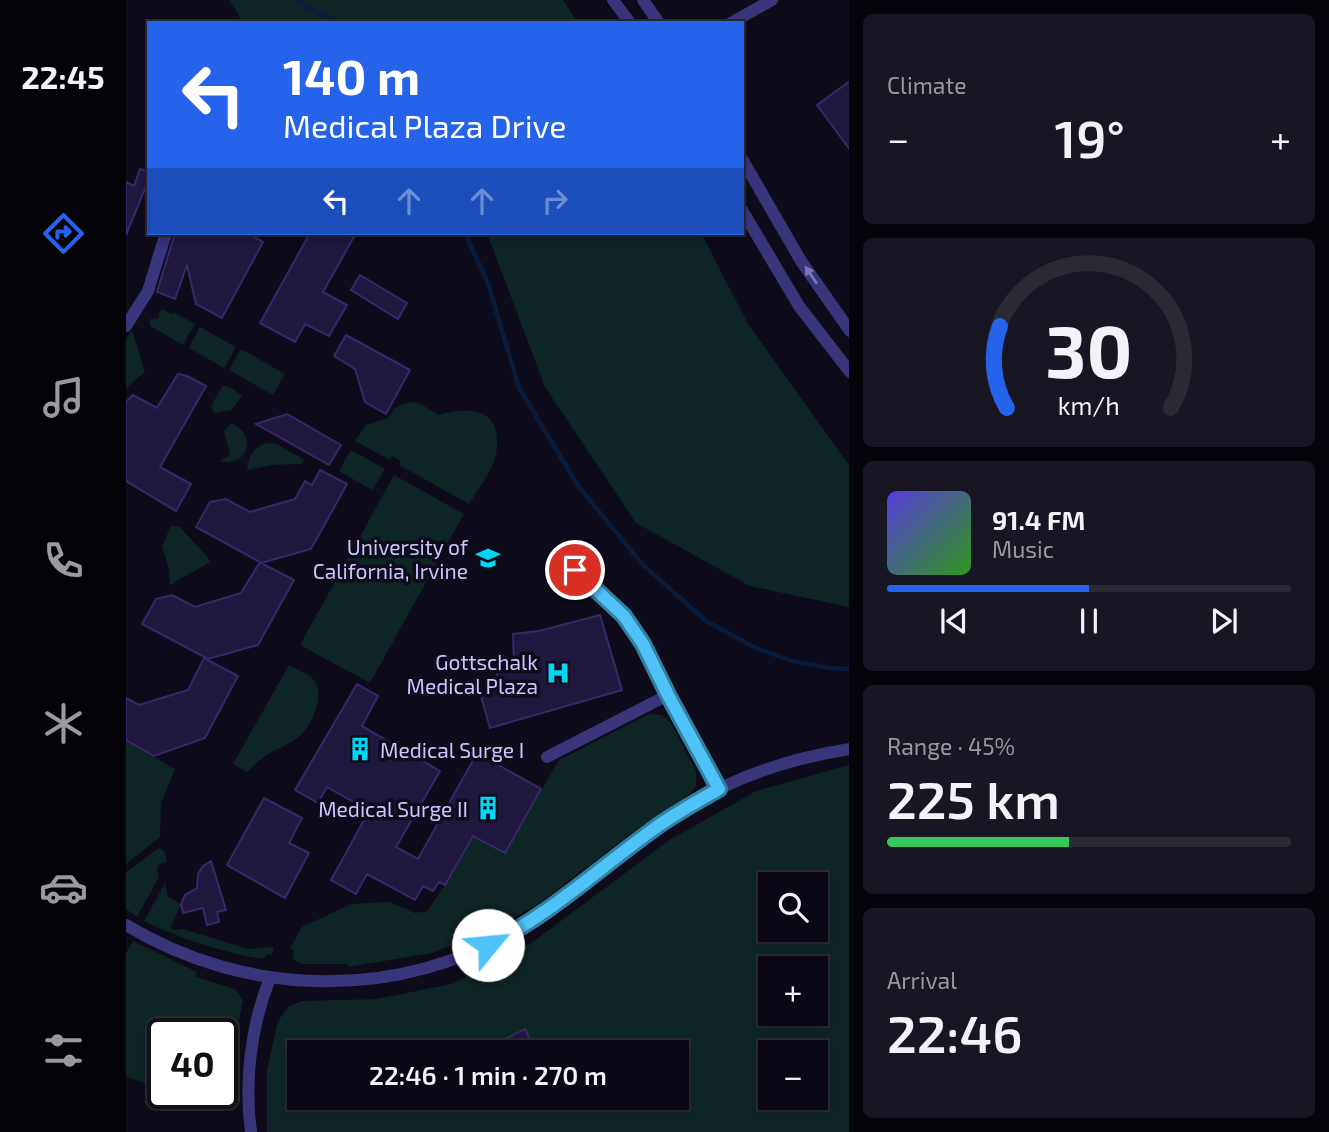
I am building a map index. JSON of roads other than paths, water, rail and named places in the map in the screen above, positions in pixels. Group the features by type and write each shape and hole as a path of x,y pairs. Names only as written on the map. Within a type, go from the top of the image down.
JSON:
{"street":[{"path":"613,0 629,21"},
{"path":"643,0 658,21"},
{"path":"735,21 772,0"},
{"path":"744,162 802,261 849,331"},
{"path":"744,213 799,306 849,372"},
{"path":"126,326 148,291 165,235"},
{"path":"575,570 624,616 643,644 719,789"},
{"path":"547,757 668,695"},
{"path":"126,925 158,943 202,962 270,978 317,982 365,979 426,967 475,951 522,926 573,891 654,828 719,789 814,754 849,749"},
{"path":"251,1132 248,1094 250,1055 262,999 270,978"}],"waterway":[{"path":"296,0 333,21"},
{"path":"466,235 488,283 519,388 579,487 642,564 706,621 756,648 792,661 849,669"}],"place":[{"name":"University of California, Irvine","path":"488,558"},
{"name":"Gottschalk Medical Plaza","path":"558,673"},
{"name":"Medical Surge I","path":"360,749"},
{"name":"Medical Surge II","path":"488,808"}]}
